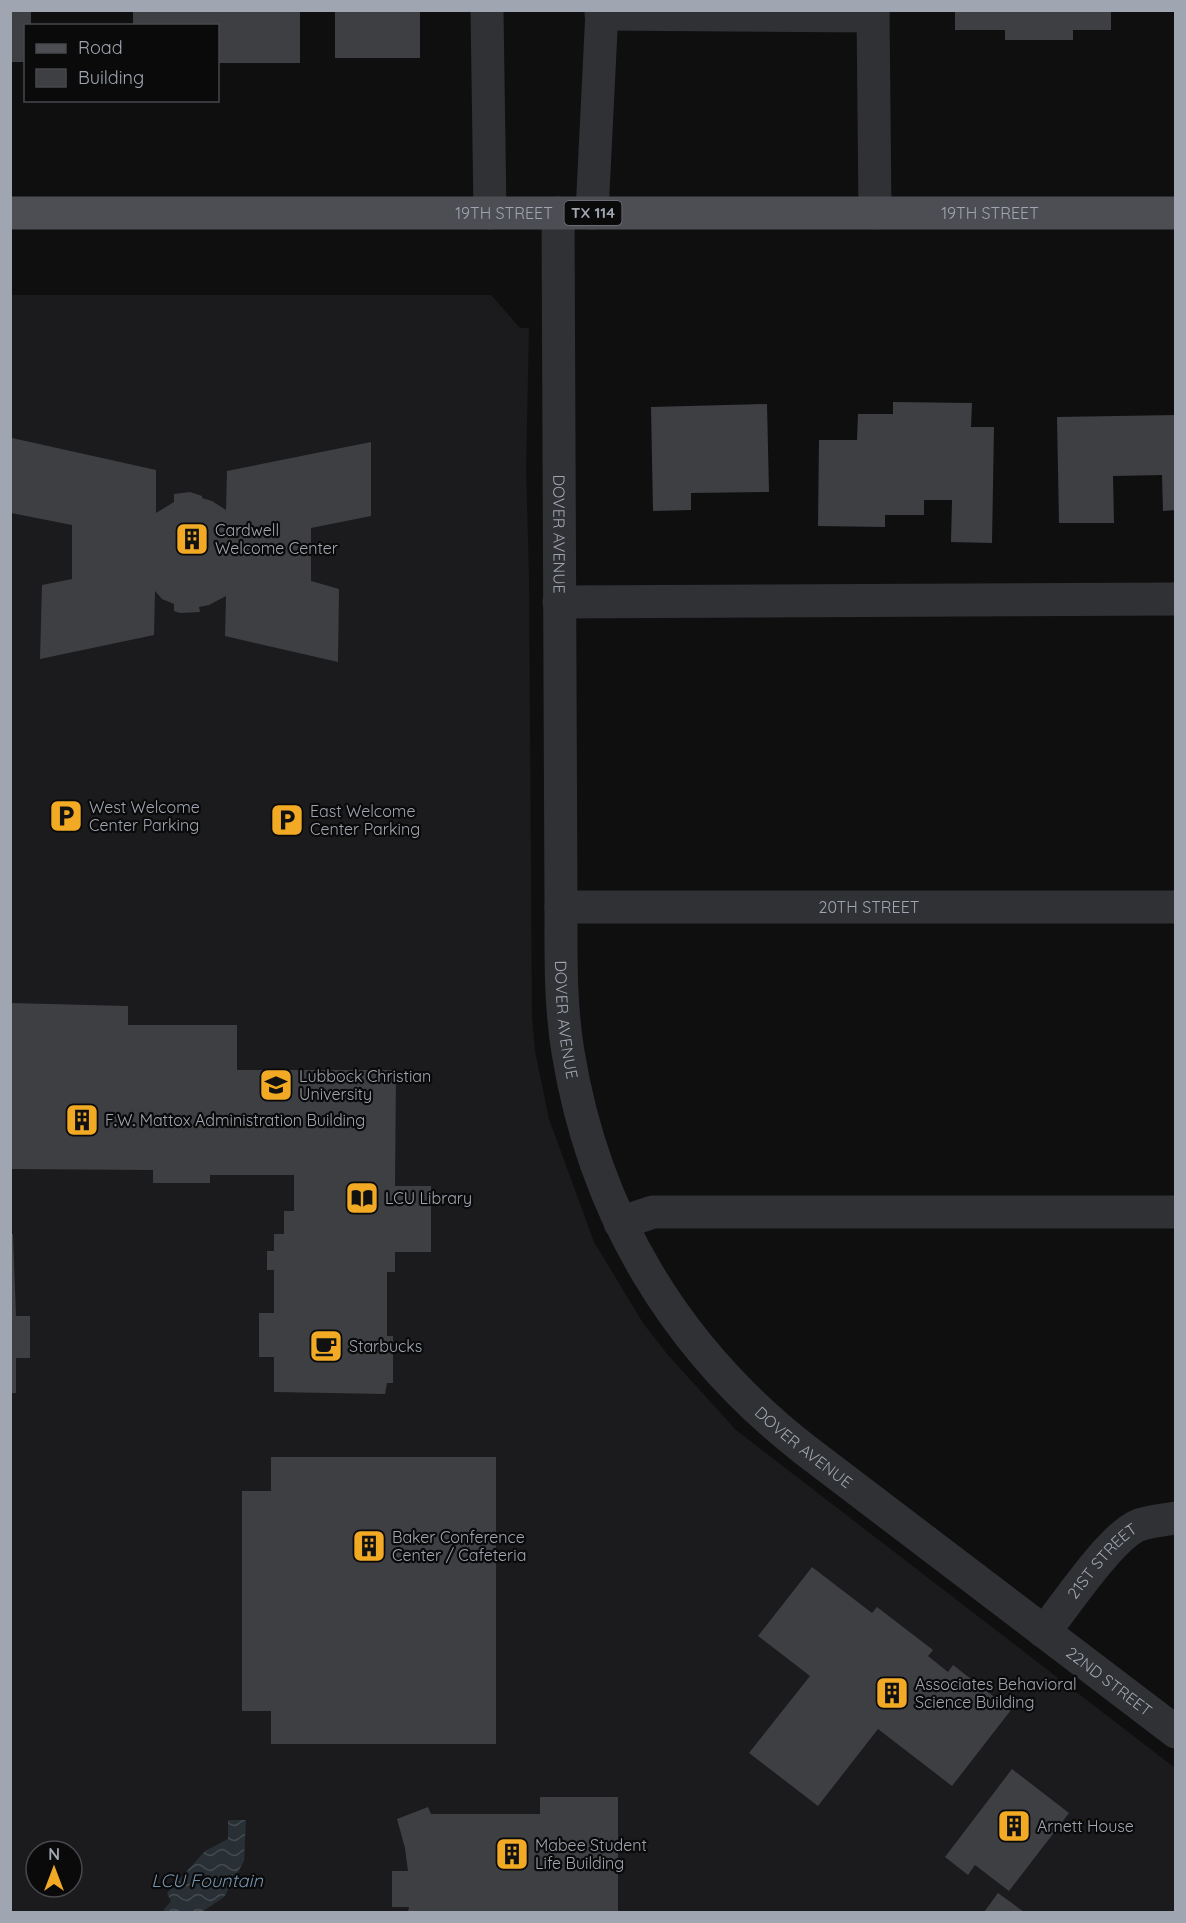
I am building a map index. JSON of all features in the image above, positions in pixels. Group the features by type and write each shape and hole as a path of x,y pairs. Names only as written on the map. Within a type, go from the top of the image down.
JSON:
{"main road":[{"name":"19TH STREET","path":"10,213 1176,213"}],"street":[{"path":"487,10 490,213"},
{"path":"592,213 602,12 873,13 875,213"},
{"name":"DOVER AVENUE","path":"558,213 563,1010 571,1067 587,1137 598,1171 620,1223 649,1277 675,1318 757,1409 804,1449 1044,1632"},
{"path":"559,602 1176,599"},
{"name":"20TH STREET","path":"561,907 1176,907"},
{"path":"620,1223 652,1212 1176,1212"},
{"name":"21ST STREET","path":"1044,1632 1112,1545 1127,1532 1138,1526 1176,1518"},
{"name":"22ND STREET","path":"1044,1632 1176,1732"}],"shaded area":[{"name":"Lubbock Christian University","path":"11,295 491,295 520,328 529,328 526,467 529,576 532,1017 535,1051 549,1119 594,1242 643,1323 668,1355 736,1430 1175,1768 1175,1912 11,1912"}],"water":[{"name":"LCU Fountain","path":"228,1820 246,1820 244,1861 224,1897 202,1912 162,1912 171,1901 167,1893 205,1851 228,1839"}],"building":[{"path":"10,10 31,10 31,24 24,24 24,62 10,62"},
{"path":"133,10 300,10 300,63 219,63 219,24 133,24"},
{"path":"335,10 420,10 420,58 335,58"},
{"path":"955,10 1111,10 1111,30 1073,30 1073,40 1005,40 1005,30 955,30"},
{"path":"893,402 972,403 971,427 994,427 992,543 951,542 952,500 924,500 924,515 885,515 885,527 818,526 819,440 857,440 858,414 893,414"},
{"path":"767,404 769,492 691,493 691,510 653,511 651,407"},
{"path":"1176,415 1176,510 1163,511 1162,475 1113,476 1114,523 1059,523 1057,417"},
{"name":"Cardwell Welcome Center","path":"12,438 156,470 156,513 174,502 174,494 190,492 226,510 227,471 371,442 371,516 311,528 311,581 339,589 338,662 225,636 226,596 209,605 199,607 200,612 180,613 174,611 174,604 162,599 155,591 154,635 40,659 42,585 72,579 72,525 11,513"},
{"path":"10,1003 128,1006 128,1025 237,1025 237,1070 396,1070 395,1186 431,1186 431,1252 395,1252 395,1272 387,1272 387,1336 393,1336 393,1383 387,1383 385,1394 274,1392 274,1357 259,1357 259,1313 274,1313 274,1270 267,1270 267,1251 274,1251 274,1234 284,1234 284,1211 294,1211 294,1175 210,1175 210,1183 153,1183 153,1170 10,1169"},
{"path":"10,1234 13,1234 16,1316 30,1316 30,1358 16,1358 16,1393 10,1393"},
{"name":"Baker Conference Center / Cafeteria","path":"271,1457 496,1457 496,1744 271,1744 271,1711 242,1711 242,1491 271,1491"},
{"name":"Associates Behavioral Science Building","path":"812,1567 872,1613 877,1607 933,1650 928,1656 948,1672 953,1665 1011,1710 952,1786 878,1729 818,1806 749,1753 810,1676 758,1636"},
{"name":"Arnett House","path":"1012,1769 1069,1813 1009,1891 975,1865 968,1875 945,1857"},
{"name":"Mabee Student Life Building","path":"540,1797 618,1797 618,1912 408,1912 409,1907 392,1907 392,1871 408,1871 405,1848 397,1819 428,1807 431,1814 540,1814"},
{"path":"998,1893 1024,1912 984,1912"}],"place":[{"name":"Cardwell Welcome Center","path":"192,539"},
{"name":"West Welcome Center Parking","path":"66,816"},
{"name":"East Welcome Center Parking","path":"287,820"},
{"name":"Lubbock Christian University","path":"276,1085"},
{"name":"F.W. Mattox Administration Building","path":"82,1120"},
{"name":"LCU Library","path":"362,1198"},
{"name":"Starbucks","path":"326,1346"},
{"name":"Baker Conference Center / Cafeteria","path":"369,1546"},
{"name":"Associates Behavioral Science Building","path":"892,1693"},
{"name":"Arnett House","path":"1014,1826"},
{"name":"Mabee Student Life Building","path":"512,1854"}]}
